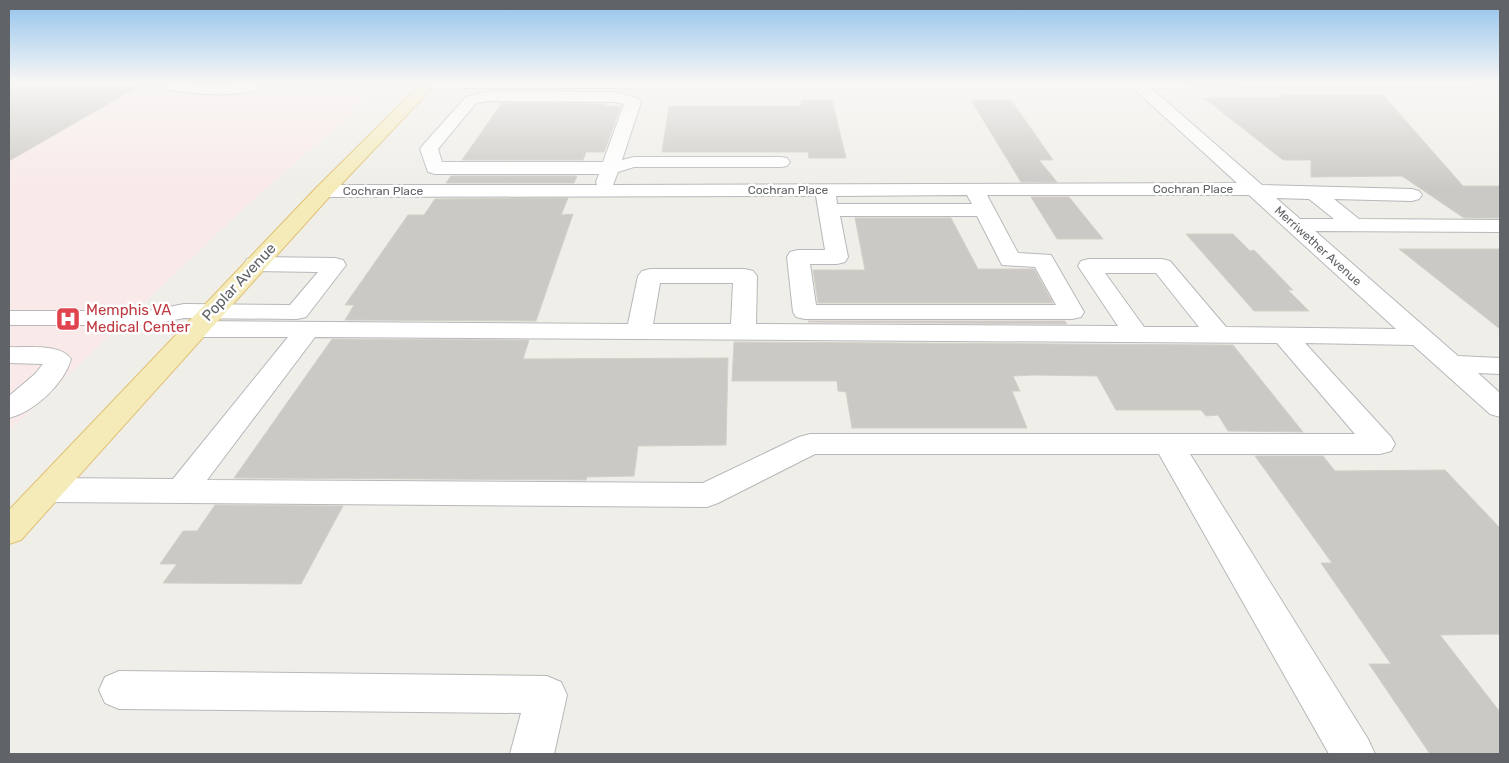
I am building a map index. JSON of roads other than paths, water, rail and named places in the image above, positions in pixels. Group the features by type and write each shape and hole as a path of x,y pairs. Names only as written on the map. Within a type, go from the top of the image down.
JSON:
{"main road":[{"name":"Poplar Avenue","path":"9,531 197,317 256,264 396,118"}],"street":[{"path":"436,168 429,149 456,118"},
{"path":"602,190 628,118"},
{"name":"Merriwether Avenue","path":"1174,118 1500,408"},
{"path":"436,168 610,168 634,162 781,162"},
{"path":"417,191 436,168"},
{"name":"Cochran Place","path":"324,191 602,190 828,200 974,189 1255,190 1412,195"},
{"path":"974,189 985,210 1010,260 1043,260 1072,312 805,312 798,257 837,257 828,200 985,210"},
{"path":"1314,193 1354,225"},
{"path":"1294,225 1500,226"},
{"path":"9,318 197,317 297,312 335,265 256,264"},
{"path":"1138,335 1089,266 1162,266 1220,336"},
{"path":"639,332 650,276 745,276 744,333"},
{"path":"9,305 161,304 197,317 306,330 1420,337"},
{"path":"182,490 306,330"},
{"path":"47,490 707,495 810,444 1380,444 1284,335"},
{"path":"9,355 56,357 58,359 56,368 9,409"},
{"path":"1451,364 1500,366"},
{"path":"1169,445 1353,754"},
{"path":"119,690 546,695 532,754"}],"place":[{"name":"Memphis VA Medical Center","path":"68,319"}]}
